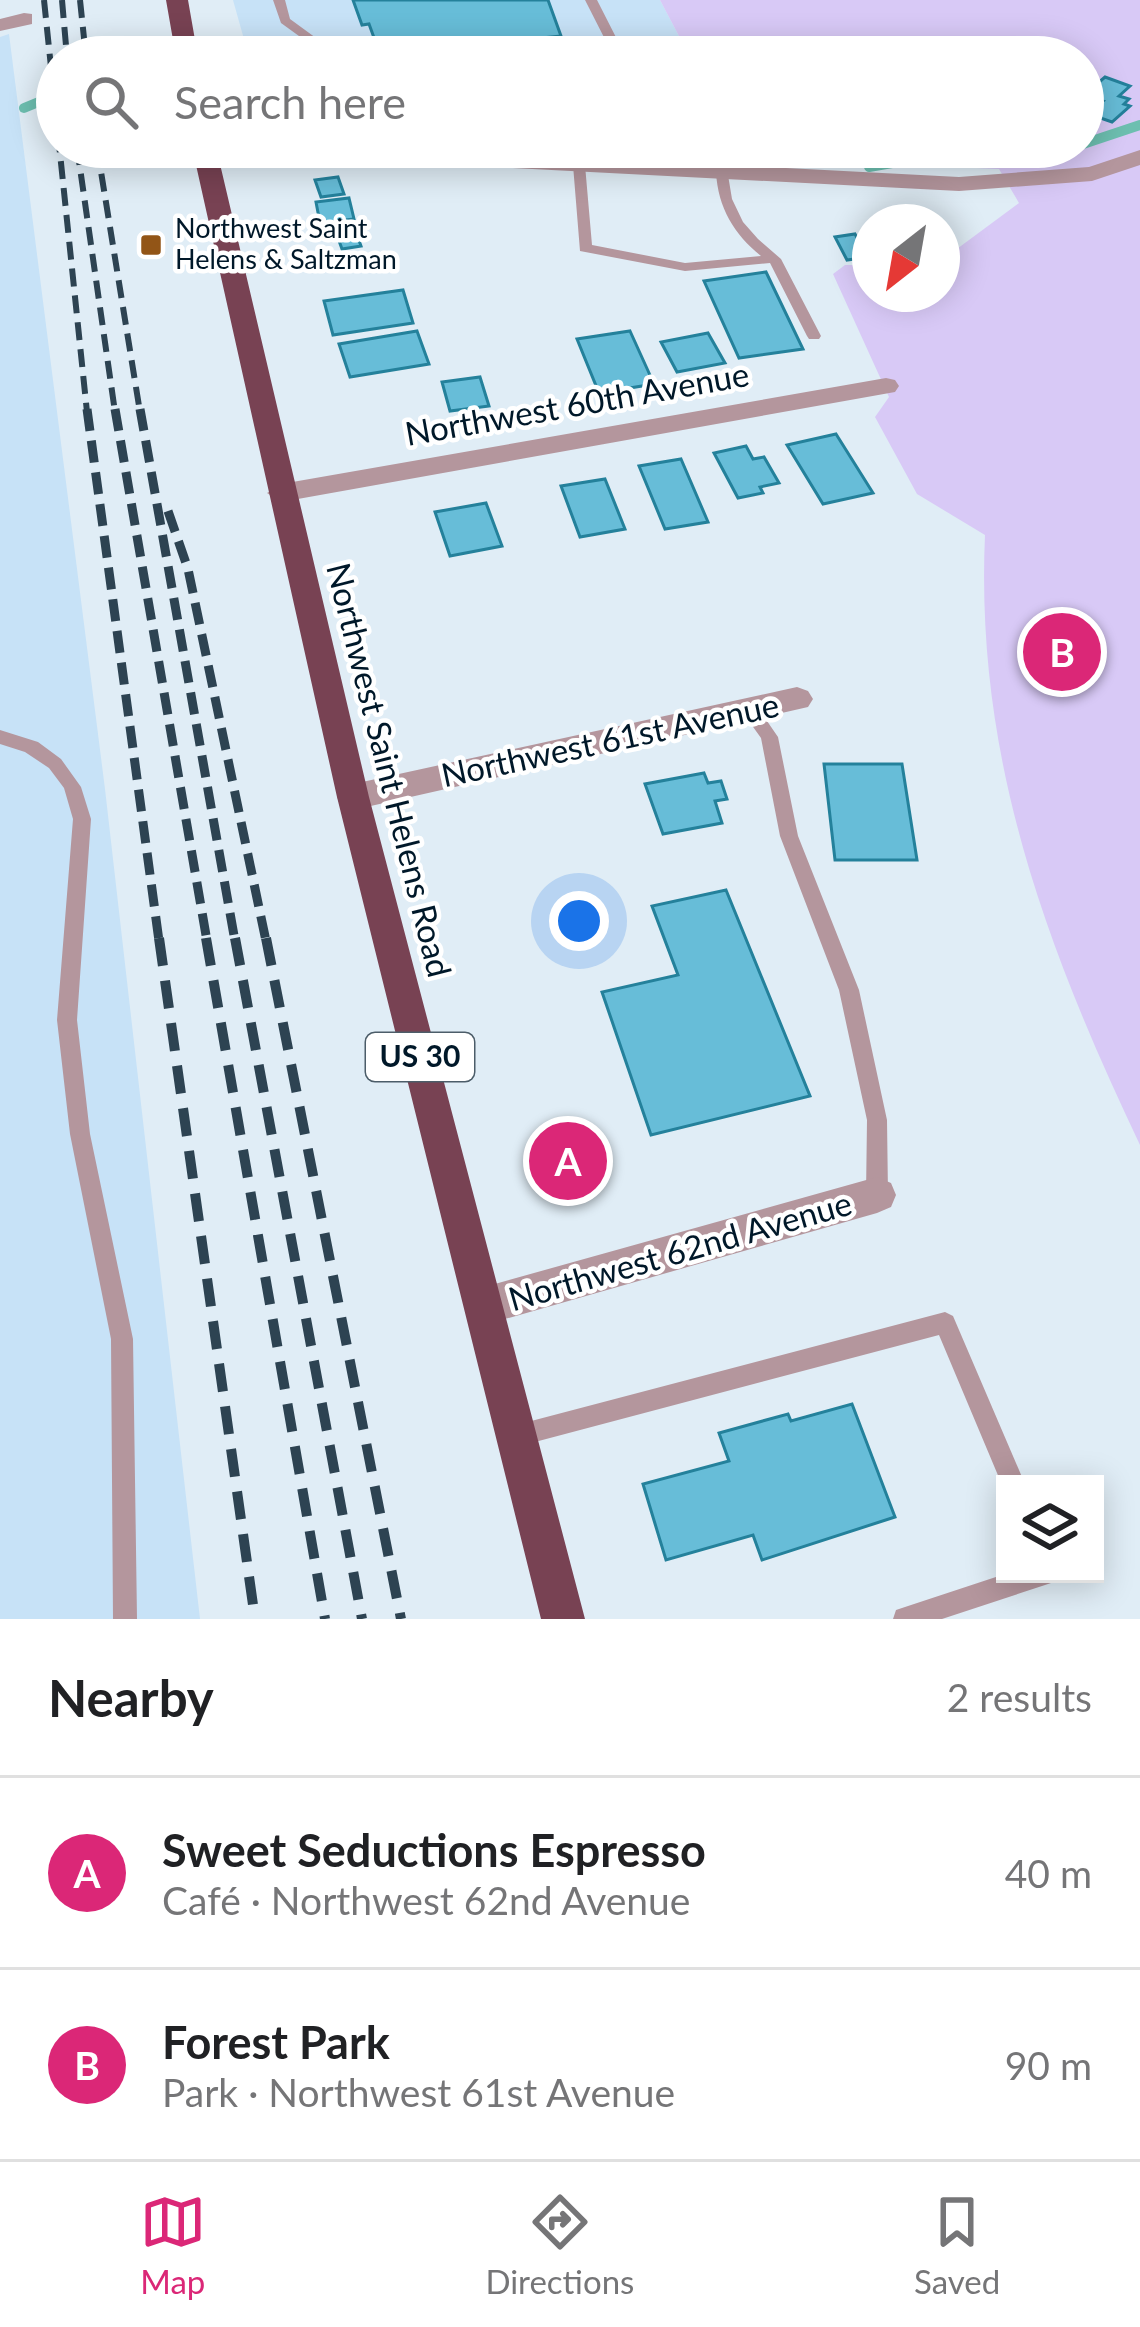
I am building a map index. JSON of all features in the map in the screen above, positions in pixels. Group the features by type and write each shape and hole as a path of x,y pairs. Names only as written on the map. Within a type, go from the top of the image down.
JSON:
{"highway":[{"path":"177,0 184,36"},
{"name":"Northwest Saint Helens Road","path":"209,168 353,797 563,1619"}],"street":[{"path":"0,25 24,19"},
{"path":"639,168 959,184 1092,174 1140,158"},
{"name":"Northwest 60th Avenue","path":"281,493 886,386"},
{"name":"Northwest 61st Avenue","path":"353,797 797,699"},
{"name":"Northwest 62nd Avenue","path":"484,1306 878,1195"}],"lane":[{"path":"279,0 285,21 306,36"},
{"path":"591,0 609,36"},
{"path":"579,168 585,248 685,267 774,259"},
{"path":"722,172 722,195 748,242 774,259 814,336"},
{"path":"750,710 769,737 789,836 849,990 877,1120 878,1195"},
{"path":"0,737 41,749 56,761 78,796 82,819 68,1020 80,1134 122,1339 125,1619"},
{"path":"517,1436 945,1323 1009,1475"},
{"path":"905,1619 1015,1583"}],"shaded area":[{"path":"233,0 660,0 679,36 243,36"},
{"path":"660,0 1140,0 1140,1145 1075,998 1024,849 992,697 985,535 917,494 875,417 889,397 833,274 852,265 852,312 960,312 960,247 1019,203 999,169 977,168 1104,168 1104,36 679,36"},
{"path":"9,34 105,789 200,1619 0,1619 0,37"}],"building":[{"path":"353,0 548,0 561,36 373,36 369,24 362,25"},
{"path":"1104,78 1130,86 1119,96 1129,99 1124,104 1130,106 1112,122 1104,119"},
{"path":"338,177 344,194 321,197 315,180"},
{"path":"349,198 354,219 320,223 316,202"},
{"path":"353,224 361,246 342,249 334,227"},
{"path":"852,234 852,259 847,260 835,237"},
{"path":"766,272 803,349 739,358 704,281"},
{"path":"403,290 413,323 333,335 324,301"},
{"path":"417,331 429,364 350,377 339,344"},
{"path":"630,331 654,384 599,393 577,339"},
{"path":"708,333 725,363 677,372 661,342"},
{"path":"480,377 489,406 450,411 442,382"},
{"path":"836,434 873,493 823,504 787,445"},
{"path":"746,446 753,459 764,457 779,483 760,487 763,493 738,498 714,453"},
{"path":"681,459 708,522 665,529 639,466"},
{"path":"605,479 625,529 580,537 561,486"},
{"path":"486,503 502,546 450,556 435,512"},
{"path":"824,764 902,764 917,860 835,860"},
{"path":"704,773 708,783 721,781 727,799 715,801 722,823 663,834 645,784"},
{"path":"726,890 810,1096 651,1135 602,992 678,975 652,906"},
{"path":"569,1137 588,1179 567,1185 549,1144"},
{"path":"852,1404 895,1517 762,1560 753,1535 666,1560 643,1484 729,1461 719,1433 788,1414 791,1421"}],"waterway":[{"path":"24,108 36,103"},
{"path":"1104,137 1140,125"}],"railway":[{"path":"44,0 48,36"},
{"path":"62,0 65,36"},
{"path":"80,0 84,36"},
{"path":"62,168 87,412"},
{"path":"80,168 115,412"},
{"path":"100,168 140,412"},
{"path":"87,409 159,941"},
{"path":"115,409 207,941"},
{"path":"140,409 235,941"},
{"path":"168,511 188,569 266,941"},
{"path":"159,938 255,1619"},
{"path":"206,938 325,1619"},
{"path":"235,938 362,1619"},
{"path":"266,938 401,1619"}],"place":[{"name":"Northwest Saint Helens & Saltzman","path":"151,245"},
{"name":"Forest Park","path":"1062,652"},
{"name":"Sweet Seductions Espresso","path":"568,1161"}]}
